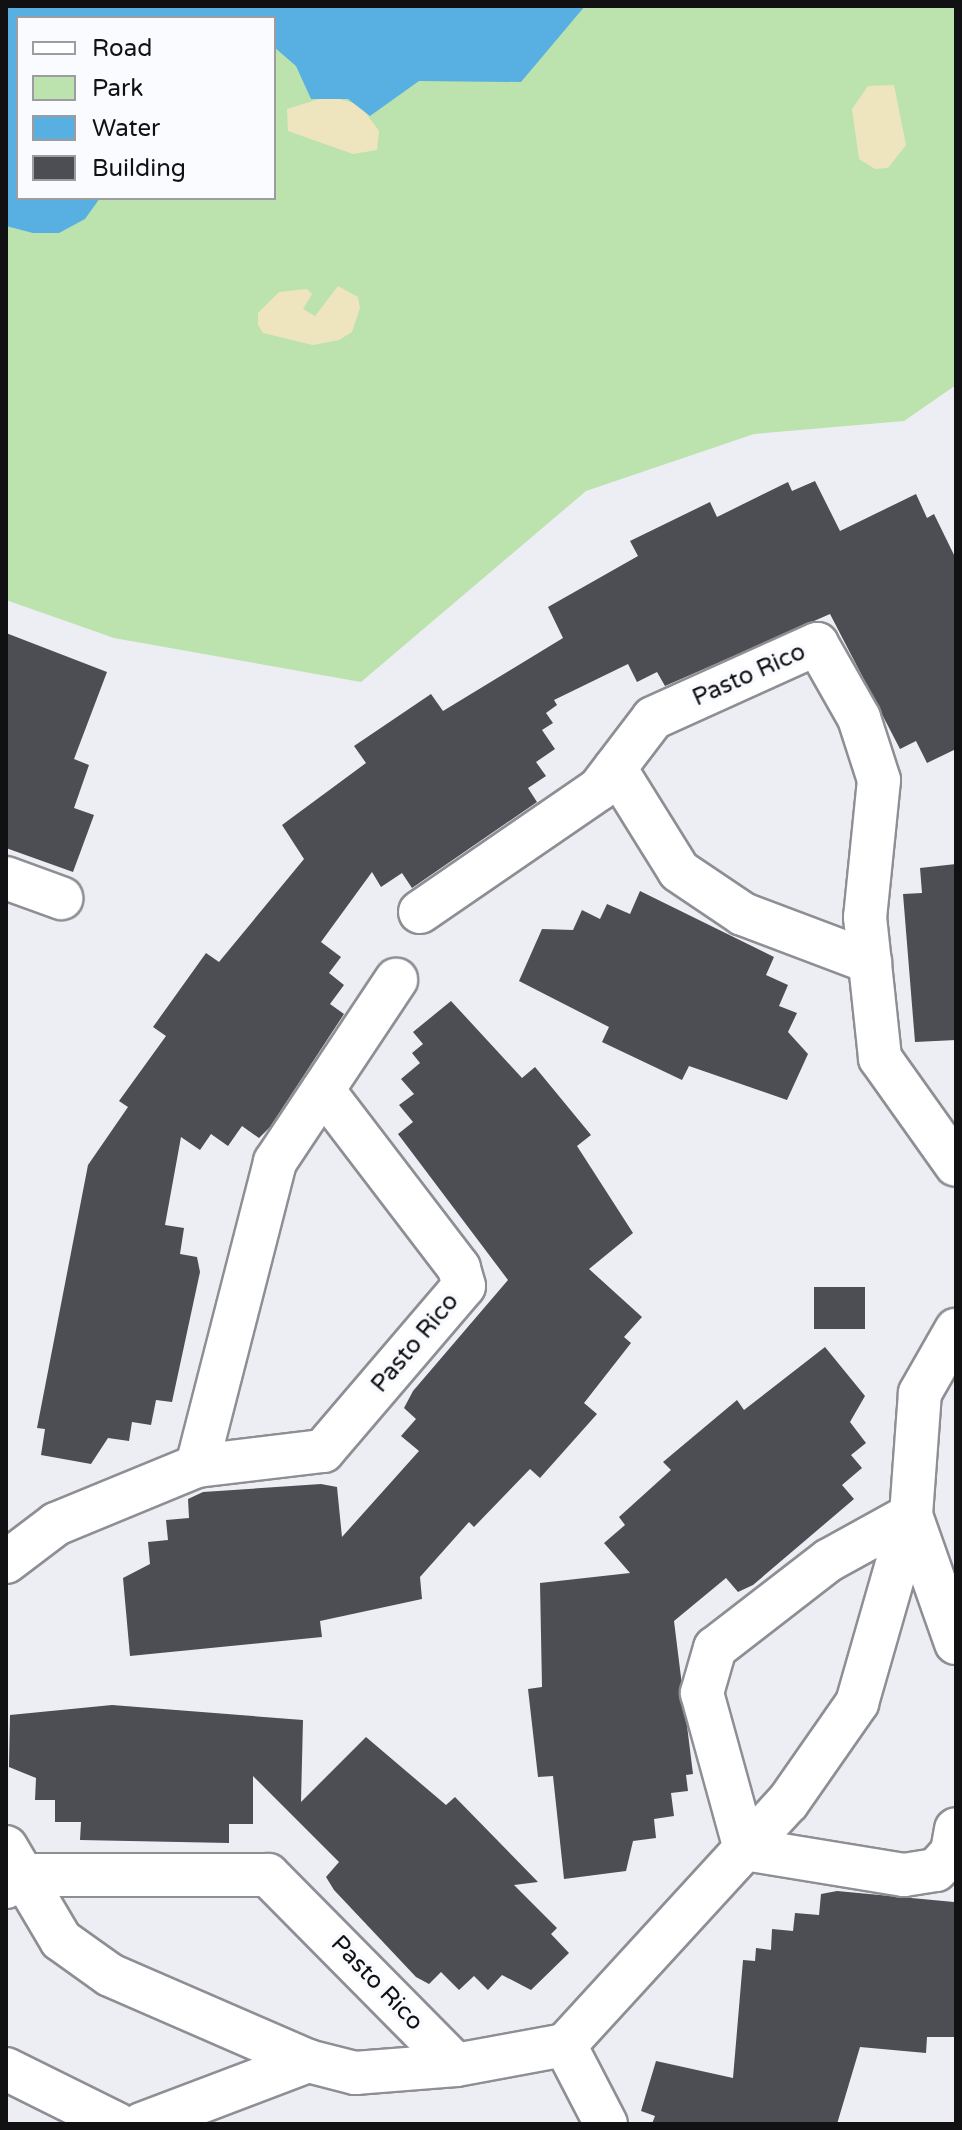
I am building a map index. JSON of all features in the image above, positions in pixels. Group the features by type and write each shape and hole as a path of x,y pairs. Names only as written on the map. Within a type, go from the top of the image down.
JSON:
{"street":[{"name":"Pasto Rico","path":"420,912 599,789 653,718 817,644 859,718 879,780 865,917 880,1058 956,1165"},
{"path":"615,768 679,871 743,914 870,962"},
{"path":"6,878 61,898"},
{"path":"197,1466 275,1162 396,980"},
{"name":"Pasto Rico","path":"6,1562 56,1524 197,1466 323,1451 464,1286 459,1268 323,1090"},
{"path":"606,2124 565,2045 788,1802 857,1703 911,1515 920,1393 956,1330"},
{"path":"911,1515 956,1643"},
{"path":"745,1849 702,1693 715,1648 829,1560 911,1515"},
{"path":"745,1849 904,1875 936,1870 952,1852 956,1829"},
{"name":"Pasto Rico","path":"11,1870 268,1875 456,2065"},
{"name":"Pasto Rico","path":"11,1870 61,1940 110,1975 308,2061 355,2073 456,2065 565,2045"},
{"path":"142,2124 308,2061"},
{"path":"6,2069 117,2124"}],"green space":[{"path":"6,6 956,6 956,385 904,421 754,434 586,491 361,682 114,638 6,600"}],"sand":[{"path":"894,85 906,145 888,168 875,169 859,159 852,109 868,86"},
{"path":"329,96 360,105 379,131 377,150 353,154 288,131 287,109"},
{"path":"338,286 358,297 360,308 352,332 339,340 313,345 263,333 258,325 258,313 279,292 307,289 312,294 303,309 315,316"}],"water":[{"path":"6,6 585,6 521,82 419,81 370,116 348,99 311,99 296,66 276,49 276,16 16,16 16,200 99,200 85,219 59,233 33,233 6,226"}],"building":[{"path":"815,481 840,531 916,494 927,518 934,514 956,559 956,749 927,763 916,741 900,749 830,614 665,686 657,672 637,682 628,664 554,700 557,705 546,713 553,723 542,730 555,749 536,762 546,776 528,788 537,802 412,888 402,873 381,887 372,872 321,942 341,957 329,973 344,985 330,1004 344,1014 270,1127 259,1138 242,1126 228,1146 211,1134 200,1150 181,1137 165,1225 184,1228 180,1254 197,1257 200,1272 172,1402 156,1400 151,1425 132,1422 129,1441 108,1438 91,1464 41,1455 45,1429 37,1428 88,1165 128,1107 119,1101 166,1036 153,1027 206,953 219,962 304,859 282,825 366,763 354,746 431,694 443,711 563,638 548,607 638,556 630,541 710,502 717,517 788,482 792,491"},
{"path":"6,633 107,672 74,759 89,765 74,808 94,815 73,872 6,848"},
{"path":"956,864 956,1040 915,1042 903,894 922,893 920,868"},
{"path":"640,891 774,957 766,975 788,985 779,1006 797,1013 788,1032 808,1054 787,1100 689,1066 682,1080 602,1042 609,1027 519,981 542,929 573,930 582,910 600,919 607,904 630,914"},
{"path":"451,1001 522,1078 535,1067 591,1135 577,1146 633,1233 589,1269 642,1317 624,1337 631,1343 584,1403 597,1414 540,1478 530,1469 474,1527 469,1522 420,1577 422,1599 320,1621 322,1637 130,1656 123,1578 150,1564 148,1542 168,1540 166,1520 189,1518 188,1499 203,1492 321,1484 337,1487 342,1537 419,1451 401,1436 416,1419 404,1408 413,1391 508,1280 398,1134 413,1122 399,1105 414,1094 401,1079 420,1063 412,1053 423,1044 413,1032"},
{"path":"814,1287 865,1287 865,1329 814,1329"},
{"path":"825,1347 865,1396 850,1422 866,1443 851,1455 862,1468 842,1485 854,1499 753,1585 738,1592 726,1578 674,1621 693,1774 686,1775 688,1791 671,1793 674,1816 654,1819 656,1838 633,1841 626,1871 564,1879 553,1776 538,1777 528,1689 542,1687 540,1583 630,1573 604,1543 625,1525 619,1517 671,1470 663,1462 737,1400 744,1410"},
{"path":"112,1705 303,1720 301,1802 366,1737 446,1805 455,1797 538,1882 514,1885 557,1928 551,1934 569,1953 531,1990 502,1975 488,1990 474,1976 459,1990 441,1972 429,1984 416,1977 334,1890 326,1877 339,1862 253,1776 253,1824 229,1824 229,1843 80,1840 81,1822 55,1822 55,1800 35,1800 36,1778 9,1767 10,1715"},
{"path":"837,1891 954,1902 956,2037 927,2037 926,2053 860,2047 837,2124 652,2124 655,2116 641,2111 656,2061 733,2078 743,1960 755,1961 756,1948 771,1950 772,1929 793,1931 795,1913 819,1915 821,1894"}]}
